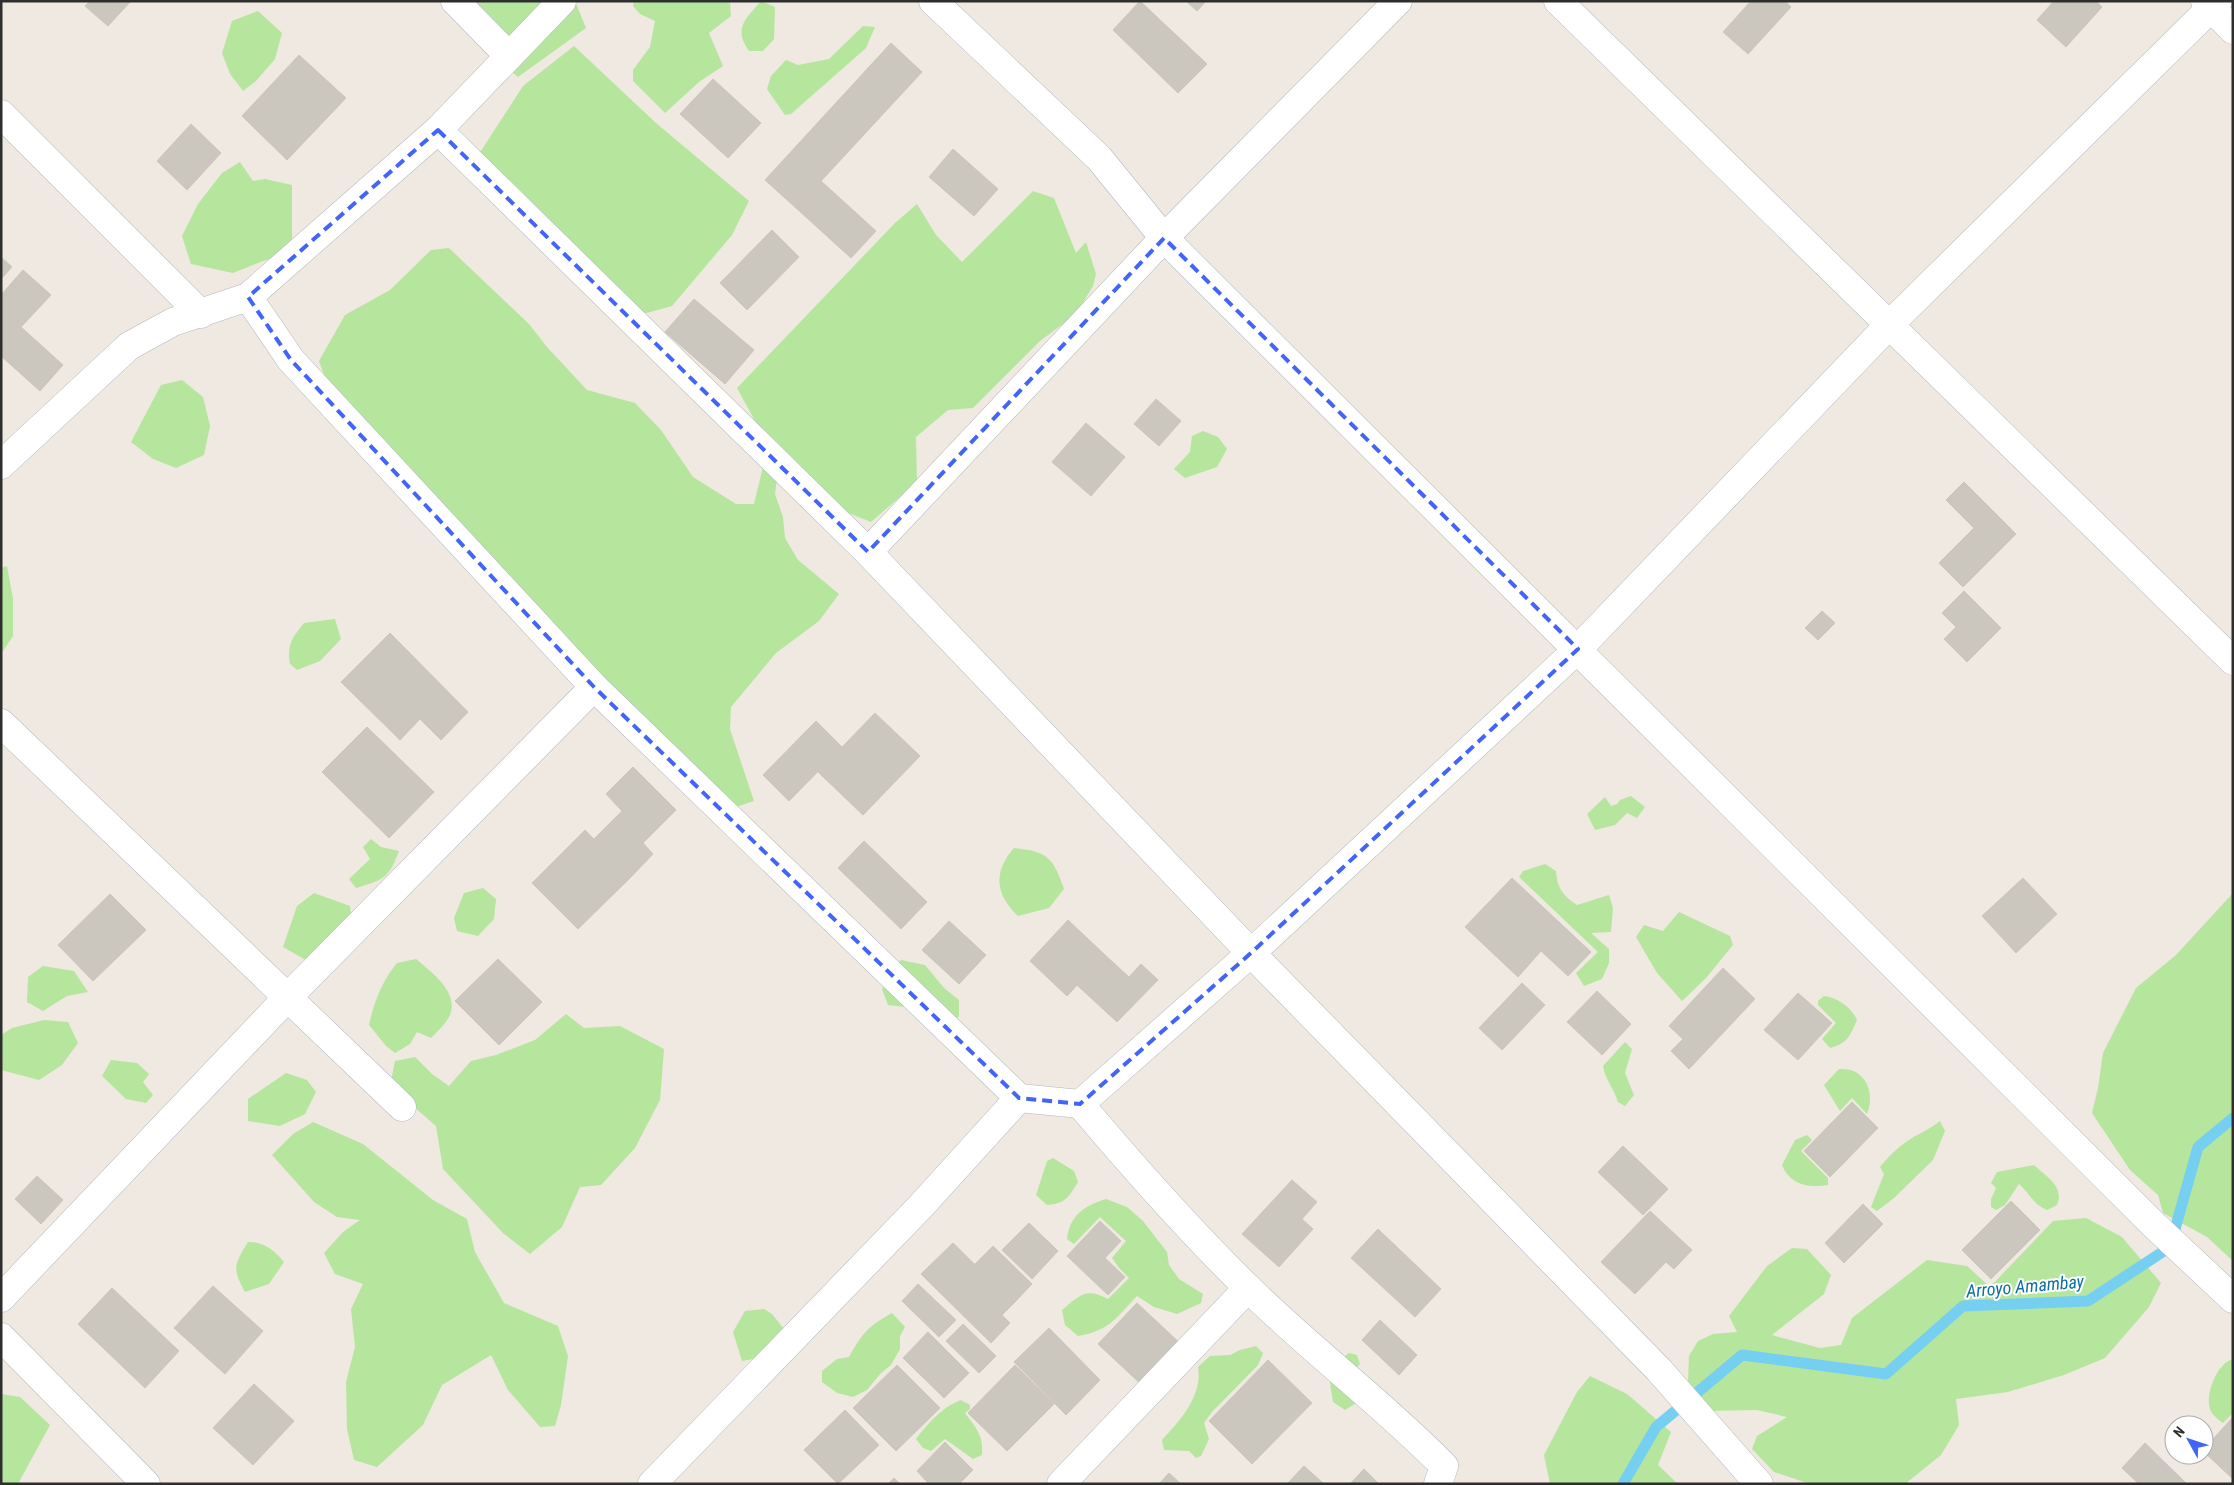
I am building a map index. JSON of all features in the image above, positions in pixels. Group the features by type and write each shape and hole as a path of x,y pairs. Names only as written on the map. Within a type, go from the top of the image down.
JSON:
{"street":[{"path":"455,1 509,56"},
{"path":"1,465 129,346 173,322 248,297 438,130 562,1"},
{"path":"933,1 1099,158 1164,238 2153,1224 2233,1299"},
{"path":"868,552 1164,238 1398,1"},
{"path":"1558,1 2233,661"},
{"path":"1080,1104 1251,953 1578,649 1890,324 2211,4 2233,30"},
{"path":"1,114 201,314"},
{"path":"438,130 868,552 1251,953 1669,1382 1759,1484"},
{"path":"248,297 291,360 594,687 1018,1098 1080,1104 1121,1153 1248,1288 1418,1439 1444,1466 1438,1484"},
{"path":"1,1298 287,998 594,687"},
{"path":"1,723 402,1107"},
{"path":"652,1484 921,1206 1018,1098"},
{"path":"1061,1484 1248,1288"},
{"path":"1,1337 146,1484"}],"highlighted area":[{"path":"438,130 868,552 1164,238 1578,649 1251,953 1080,1104 1019,1098 594,687 291,360 248,297"}],"green space":[{"path":"441,1 575,1 586,28 518,77 482,46"},
{"path":"634,1 730,1 731,16 709,33 723,66 699,82 665,113 633,81 633,70 650,47 655,21 640,14 633,6"},
{"path":"761,1 775,7 774,39 763,51 749,51 742,36 743,24"},
{"path":"258,11 282,33 275,59 256,81 243,91 230,74 222,53 232,21"},
{"path":"863,26 875,27 866,48 791,114 785,115 767,89 771,76 786,60 798,65 829,59"},
{"path":"574,46 656,123 749,201 732,235 672,306 643,314 479,154 523,86"},
{"path":"240,162 253,181 265,179 292,185 292,245 282,256 263,261 233,273 191,264 182,236 198,204 222,173"},
{"path":"1033,191 1054,198 1076,253 1086,242 1096,274 1093,286 1076,314 1040,341 973,408 948,410 916,437 917,482 871,522 838,509 767,443 737,388 895,223 917,204 936,235 962,262"},
{"path":"449,248 529,324 547,347 587,390 635,403 661,430 693,477 736,504 754,504 763,467 777,479 775,494 783,517 785,538 798,560 839,594 819,621 776,653 731,707 730,729 754,801 733,808 341,421 319,361 345,315 390,290 431,250"},
{"path":"182,380 203,397 210,426 204,455 176,468 153,459 131,442 161,385"},
{"path":"1203,431 1218,437 1227,449 1217,467 1185,478 1174,469 1190,452 1192,436"},
{"path":"7,566 13,599 13,636 1,654 1,568"},
{"path":"335,619 341,639 320,661 297,670 290,664 289,651 291,642 304,623"},
{"path":"1631,796 1645,807 1637,818 1627,813 1615,825 1595,830 1587,814 1605,797 1611,806"},
{"path":"371,839 381,847 399,851 392,868 384,877 356,888 349,879 370,859 363,847"},
{"path":"1014,848 1035,851 1048,858 1052,863 1064,889 1049,908 1018,916 1010,908 1001,891 1000,874 1007,857"},
{"path":"1545,864 1556,871 1562,891 1577,905 1609,895 1613,908 1611,932 1591,933 1609,949 1609,963 1602,979 1584,986 1576,973 1598,952 1519,877 1523,871"},
{"path":"483,888 496,899 494,919 478,936 457,931 454,918 464,893"},
{"path":"314,893 350,906 353,936 318,967 283,947 297,906"},
{"path":"2233,893 2233,1261 2207,1237 2163,1213 2158,1195 2130,1170 2092,1113 2103,1053 2136,988 2176,955"},
{"path":"1679,912 1730,936 1733,945 1706,978 1682,1001 1657,973 1636,937 1644,925 1663,931"},
{"path":"416,959 443,984 451,1000 452,1008 447,1020 431,1038 417,1032 410,1044 395,1053 386,1046 369,1025 379,992 387,977 397,963"},
{"path":"901,960 925,965 944,988 959,1000 959,1016 943,1031 905,1007 888,1005 882,989 891,968"},
{"path":"43,966 74,971 88,992 67,996 43,1011 27,1002 28,977"},
{"path":"1824,996 1834,998 1844,1004 1852,1011 1857,1020 1848,1038 1841,1044 1830,1048 1822,1039 1836,1023 1818,1005 1818,1001"},
{"path":"566,1014 584,1028 620,1026 664,1049 660,1100 635,1148 601,1185 580,1187 562,1227 530,1254 503,1233 443,1169 436,1126 390,1086 395,1061 415,1057 432,1074 449,1086 471,1061 496,1055 535,1040"},
{"path":"44,1020 68,1022 78,1043 62,1065 39,1080 1,1070 1,1035 12,1028"},
{"path":"1625,1042 1632,1049 1625,1073 1634,1095 1625,1106 1618,1102 1603,1066"},
{"path":"111,1060 137,1063 149,1074 143,1082 153,1095 146,1103 126,1099 102,1076"},
{"path":"1839,1069 1848,1069 1856,1072 1866,1082 1870,1097 1867,1114 1852,1098 1840,1111 1824,1085"},
{"path":"286,1073 307,1080 316,1092 305,1114 280,1126 248,1121 248,1099"},
{"path":"1940,1121 1945,1131 1933,1160 1894,1198 1877,1211 1871,1207 1884,1174 1880,1167 1902,1145"},
{"path":"313,1122 363,1144 433,1200 467,1219 475,1252 504,1303 558,1326 568,1356 561,1405 555,1426 540,1427 508,1390 491,1355 442,1385 423,1425 377,1467 354,1460 347,1429 346,1382 355,1347 351,1309 363,1284 335,1274 324,1253 343,1232 360,1220 337,1217 314,1202 272,1155 293,1134"},
{"path":"1807,1135 1812,1140 1801,1151 1828,1178 1828,1185 1800,1184 1785,1172 1782,1165 1795,1140"},
{"path":"1053,1158 1074,1171 1078,1182 1066,1199 1047,1205 1036,1195 1047,1161"},
{"path":"2034,1165 2056,1187 2059,1199 2057,1205 2047,1210 2035,1202 2019,1184 2005,1205 1996,1210 1991,1207 1991,1199 1996,1188 1991,1183 1997,1172"},
{"path":"1106,1199 1127,1207 1143,1221 1167,1252 1169,1265 1179,1279 1203,1294 1201,1303 1177,1314 1154,1307 1137,1296 1118,1317 1097,1331 1078,1336 1065,1325 1062,1310 1074,1300 1089,1293 1108,1299 1129,1278 1112,1258 1126,1241 1100,1217 1074,1244 1067,1239 1071,1224 1079,1213 1085,1208"},
{"path":"2086,1218 2122,1237 2161,1283 2149,1307 2105,1358 2064,1375 2008,1392 1956,1399 1959,1425 1941,1455 1905,1484 1810,1484 1774,1472 1752,1449 1757,1436 1787,1417 1757,1410 1710,1411 1688,1382 1689,1356 1698,1341 1713,1334 1737,1332 1729,1316 1767,1266 1792,1248 1807,1249 1831,1275 1824,1294 1772,1335 1820,1348 1841,1345 1852,1318 1927,1260 1967,1266 1990,1287 2053,1221"},
{"path":"248,1242 264,1245 277,1254 284,1262 269,1284 245,1292 238,1277 236,1267"},
{"path":"764,1309 772,1314 784,1329 769,1356 742,1361 733,1332 745,1311"},
{"path":"892,1313 905,1327 900,1336 900,1349 891,1365 881,1373 867,1390 853,1397 837,1393 822,1382 822,1371 837,1359 849,1357 866,1331"},
{"path":"1256,1346 1263,1353 1258,1365 1212,1412 1204,1423 1209,1439 1201,1456 1196,1458 1189,1451 1164,1450 1162,1440 1183,1416 1194,1397 1199,1377 1198,1367 1210,1356 1230,1355"},
{"path":"1349,1353 1357,1355 1360,1364 1349,1375 1358,1402 1345,1410 1333,1402 1330,1380 1336,1364"},
{"path":"2233,1359 2233,1413 2223,1423 2215,1417 2210,1409 2209,1395 2217,1373 2227,1362"},
{"path":"1590,1376 1627,1394 1671,1432 1658,1465 1678,1484 1550,1484 1544,1455 1577,1392"},
{"path":"1,1394 20,1397 50,1425 18,1484 1,1484"},
{"path":"961,1400 970,1405 970,1409 965,1413 980,1437 982,1455 973,1459 945,1439 931,1451 923,1448 916,1439 942,1411"}],"building":[{"path":"90,1 131,1 108,26 85,6"},
{"path":"1140,1 1207,64 1178,93 1113,30"},
{"path":"1186,1 1206,1 1197,11"},
{"path":"1751,1 1785,1 1791,7 1748,54 1723,32"},
{"path":"2054,1 2096,1 2102,7 2066,47 2037,20"},
{"path":"891,43 922,72 796,208 765,180"},
{"path":"299,55 346,98 287,160 242,116"},
{"path":"713,79 761,123 728,158 680,114"},
{"path":"191,124 221,153 187,190 157,161"},
{"path":"953,149 998,189 974,216 929,177"},
{"path":"821,181 876,231 851,258 796,208"},
{"path":"772,230 799,257 747,310 720,283"},
{"path":"1,257 12,267 1,279"},
{"path":"23,270 51,295 21,327 63,365 40,391 1,356 1,295"},
{"path":"694,299 754,350 725,384 665,332"},
{"path":"1156,399 1181,421 1159,446 1134,424"},
{"path":"1086,423 1125,457 1091,496 1052,462"},
{"path":"1964,482 2016,534 1963,587 1939,563 1974,528 1946,500"},
{"path":"1964,591 2001,628 1967,662 1944,639 1956,627 1942,613"},
{"path":"1822,611 1835,623 1818,640 1805,628"},
{"path":"390,633 468,712 441,740 420,719 400,740 341,682"},
{"path":"875,713 920,756 863,815 818,772"},
{"path":"816,721 842,747 789,801 763,775"},
{"path":"367,727 434,792 389,838 322,772"},
{"path":"633,767 676,810 643,843 653,854 631,877 594,839 622,811 606,794"},
{"path":"585,830 631,877 578,929 532,883"},
{"path":"864,841 927,902 901,929 838,868"},
{"path":"1512,878 1591,952 1568,976 1541,951 1518,977 1465,927"},
{"path":"2023,878 2057,914 2016,953 1982,916"},
{"path":"110,894 146,930 93,981 58,945"},
{"path":"1068,920 1105,955 1067,996 1030,961"},
{"path":"949,921 986,955 959,984 922,950"},
{"path":"1105,955 1129,977 1141,964 1158,980 1117,1022 1077,985"},
{"path":"498,959 542,1002 499,1045 455,1001"},
{"path":"1723,968 1755,999 1689,1069 1671,1051 1683,1039 1669,1026"},
{"path":"1522,983 1545,1005 1502,1050 1479,1028"},
{"path":"1597,991 1631,1024 1602,1055 1567,1022"},
{"path":"1798,993 1832,1023 1798,1060 1764,1030"},
{"path":"1852,1102 1878,1128 1830,1177 1804,1151"},
{"path":"1623,1146 1668,1189 1643,1215 1598,1172"},
{"path":"37,1176 63,1200 41,1224 15,1199"},
{"path":"1292,1180 1317,1202 1302,1219 1313,1229 1279,1267 1242,1234"},
{"path":"2011,1201 2040,1230 1991,1279 1962,1250"},
{"path":"1863,1204 1883,1224 1844,1263 1825,1243"},
{"path":"1650,1211 1692,1250 1674,1269 1666,1262 1635,1294 1601,1262"},
{"path":"1100,1221 1121,1241 1105,1258 1125,1277 1108,1295 1067,1256"},
{"path":"1029,1223 1058,1251 1032,1279 1002,1250"},
{"path":"1378,1229 1441,1289 1415,1317 1351,1258"},
{"path":"953,1243 1014,1303 1002,1315 1010,1323 991,1343 921,1274"},
{"path":"993,1246 1032,1284 1014,1303 975,1264"},
{"path":"918,1284 956,1320 939,1337 902,1301"},
{"path":"213,1286 263,1331 225,1374 174,1328"},
{"path":"112,1288 179,1351 145,1388 78,1324"},
{"path":"1137,1303 1183,1346 1144,1387 1098,1344"},
{"path":"1380,1320 1417,1355 1399,1375 1362,1340"},
{"path":"963,1324 996,1356 979,1373 946,1341"},
{"path":"1049,1328 1100,1380 1066,1415 1014,1362"},
{"path":"928,1332 969,1373 944,1398 903,1358"},
{"path":"1268,1360 1312,1403 1252,1464 1209,1421"},
{"path":"897,1365 940,1408 896,1451 853,1408"},
{"path":"1015,1365 1054,1404 1007,1451 968,1413"},
{"path":"254,1384 294,1421 253,1465 213,1428"},
{"path":"845,1410 879,1445 838,1484 804,1450"},
{"path":"2233,1417 2233,1479 2214,1461 2214,1438"},
{"path":"945,1442 973,1470 959,1484 929,1484 917,1471"},
{"path":"2145,1443 2164,1462 2164,1465 2168,1465 2187,1484 2139,1484 2122,1468"},
{"path":"1304,1466 1324,1484 1287,1484"},
{"path":"1364,1469 1379,1484 1350,1484"},
{"path":"1169,1473 1181,1484 1159,1484"},
{"path":"894,1478 900,1484 888,1484"}],"waterway":[{"name":"Arroyo Amambay","path":"1623,1484 1656,1427 1742,1355 1886,1374 1963,1306 2088,1301 2170,1247 2198,1147 2233,1118"}]}
